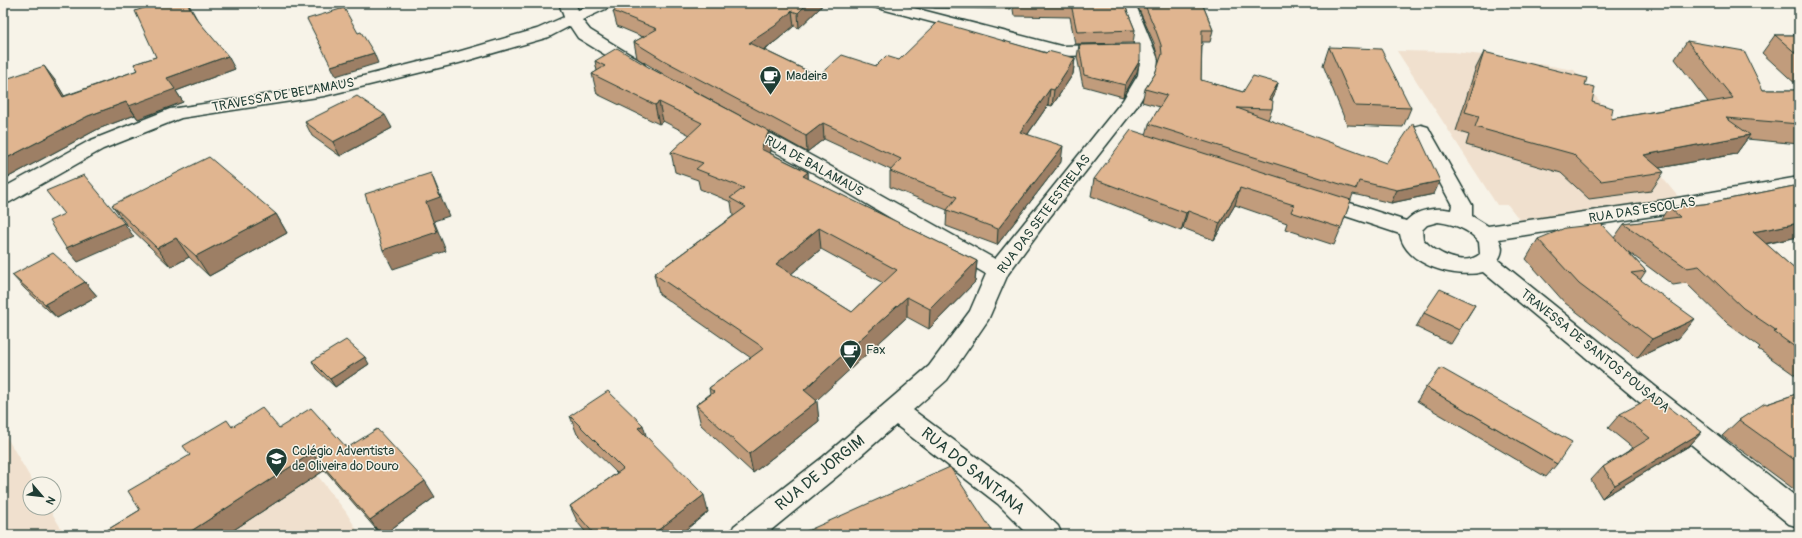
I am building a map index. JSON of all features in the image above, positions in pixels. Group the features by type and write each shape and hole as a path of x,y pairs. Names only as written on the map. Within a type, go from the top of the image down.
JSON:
{"street":[{"name":"TRAVESSA DE BELAMAUS","path":"3,197 96,145 177,113 324,91 453,59 543,33 570,11 606,3"},
{"path":"876,3 1061,51 1145,49"},
{"name":"RUA DAS SETE ESTRELAS","path":"895,410 938,373 980,314 998,271 1115,134 1147,75 1149,59 1127,3"},
{"path":"570,11 584,34 648,74"},
{"name":"RUA DE BALAMAUS","path":"731,120 821,169 998,271"},
{"path":"1421,131 1462,205 1461,220"},
{"name":"RUA DAS ESCOLAS","path":"1484,234 1666,208 1799,183"},
{"path":"1305,196 1411,230"},
{"path":"1428,216 1449,216 1461,220 1484,234 1490,242 1492,249 1491,256 1486,262 1477,266 1466,268 1452,266 1427,255 1417,247 1412,238 1411,230 1413,224 1419,219 1428,216"},
{"name":"TRAVESSA DE SANTOS POUSADA","path":"1486,262 1647,394 1799,515"},
{"name":"RUA DE JORGIM","path":"744,535 832,465 895,410"},
{"name":"RUA DO SANTANA","path":"895,410 1008,496 1048,535"}],"shaded area":[{"path":"1397,51 1453,52 1493,56 1574,70 1679,198 1522,223 1508,205 1497,205"},
{"path":"3,431 29,476 22,476 22,516 54,516 65,535 3,535"},
{"name":"Colégio Adventista de Oliveira do Douro","path":"292,443 346,512 360,535 136,535"}],"building":[{"path":"144,3 187,3 196,18 228,56 167,78 175,89 129,106 126,102 88,116 3,160 3,80 44,66 63,97 138,70 134,64 156,57 135,11 147,7"},
{"path":"627,3 808,3 798,13 792,11 775,26 749,43 818,76 842,55 876,66 886,56 899,60 938,22 1046,53 1048,51 1075,58 1054,90 1050,89 1020,132 1063,146 998,229 947,210 957,197 890,171 901,159 823,123 806,136 665,61 634,42 657,29 613,11"},
{"path":"1015,3 1124,3 1135,30 1077,32 1071,4"},
{"path":"1144,3 1202,3 1213,30 1202,30 1201,80 1243,92 1253,76 1278,83 1269,99 1273,101 1272,109 1237,108 1386,163 1413,123 1440,181 1397,190 1359,181 1356,189 1149,124 1167,95 1145,89 1155,74 1162,54 1161,45"},
{"path":"344,8 358,33 361,32 374,53 331,66 307,19"},
{"path":"1775,35 1799,35 1799,56"},
{"path":"1687,41 1744,51 1763,90 1799,90 1799,124 1726,118 1750,135 1644,155 1664,172 1601,181 1573,154 1475,127 1479,116 1465,112 1484,52 1587,78 1585,85 1595,87 1592,102 1613,108 1611,119 1733,98"},
{"path":"1140,44 1140,60 1125,85 1084,75 1079,45"},
{"path":"1329,47 1381,49 1411,108 1355,106"},
{"path":"617,48 650,68 769,131 761,149 808,172 803,176 977,261 930,309 907,297 804,390 817,401 749,454 696,405 714,392 709,388 764,348 654,274 746,207 730,198 744,188 696,169 703,163 671,152 702,123 659,102 655,105 592,74 605,66 595,61","holes":["819,228 897,270 852,312 776,264"]},
{"path":"357,96 385,115 333,142 305,122"},
{"path":"1131,130 1351,200 1341,228 1291,212 1294,205 1240,188 1220,223 1188,211 1186,213 1094,179"},
{"path":"209,157 276,214 196,256 176,238 157,248 112,205"},
{"path":"431,173 440,197 426,202 437,232 383,250 365,194"},
{"path":"84,175 124,223 66,248 49,221 64,214 46,191"},
{"path":"1799,185 1799,223 1753,232 1799,273 1799,350 1774,332 1777,331 1743,308 1699,266 1687,268 1624,224 1680,217 1669,207 1704,204"},
{"path":"1601,224 1646,271 1631,273 1695,319 1652,339 1579,284 1538,239 1565,228"},
{"path":"53,253 85,282 45,304 12,275"},
{"path":"1440,289 1475,305 1459,330 1424,313"},
{"path":"346,340 365,357 330,379 312,361"},
{"path":"1441,368 1572,442 1557,464 1426,387"},
{"path":"608,391 643,425 638,428 704,495 657,531 661,535 595,535 570,506 623,469 570,416"},
{"path":"1799,393 1799,463 1739,420 1765,403 1767,404"},
{"path":"1654,396 1702,432 1615,485 1603,467 1650,438 1620,414"},
{"path":"262,408 279,428 311,408 347,448 377,429 425,481 370,520 312,453 185,535 99,535 140,510 128,491 190,455 183,446 227,420 232,427"},
{"path":"950,467 995,535 798,535"}],"place":[{"name":"Madeira","path":"770,96"},
{"name":"Fax","path":"851,370"},
{"name":"Colégio Adventista de Oliveira do Douro","path":"276,478"}]}
